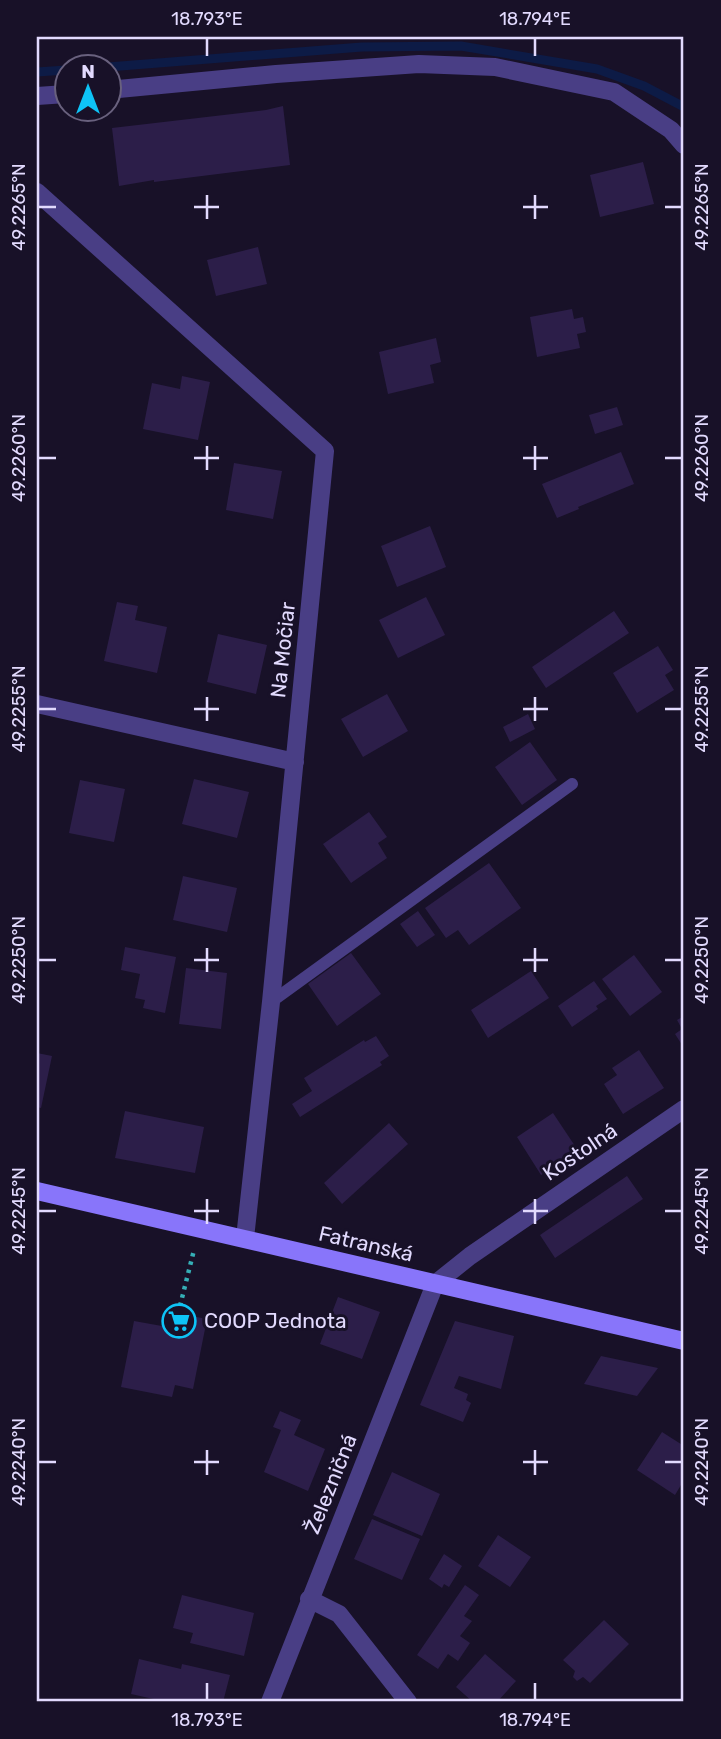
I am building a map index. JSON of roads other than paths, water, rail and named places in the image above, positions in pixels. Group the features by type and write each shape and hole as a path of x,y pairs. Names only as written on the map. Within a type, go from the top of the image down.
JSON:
{"main road":[{"name":"Fatranská","path":"37,1191 684,1341"}],"street":[{"path":"122,89 419,64 495,67 614,92 671,130 684,145"},
{"name":"Na Močiar","path":"37,192 325,451 245,1238"},
{"path":"37,704 295,762"},
{"name":"Kostolná","path":"435,1284 470,1255 684,1109"},
{"name":"Železničná","path":"270,1702 435,1284"},
{"path":"309,1599 339,1614 408,1702"}],"lane":[{"path":"271,1002 572,784"}],"waterway":[{"path":"122,66 362,47 461,46 597,69 644,86 684,107"},
{"path":"37,72 52,71"}],"place":[{"name":"COOP Jednota","path":"179,1321"}]}
